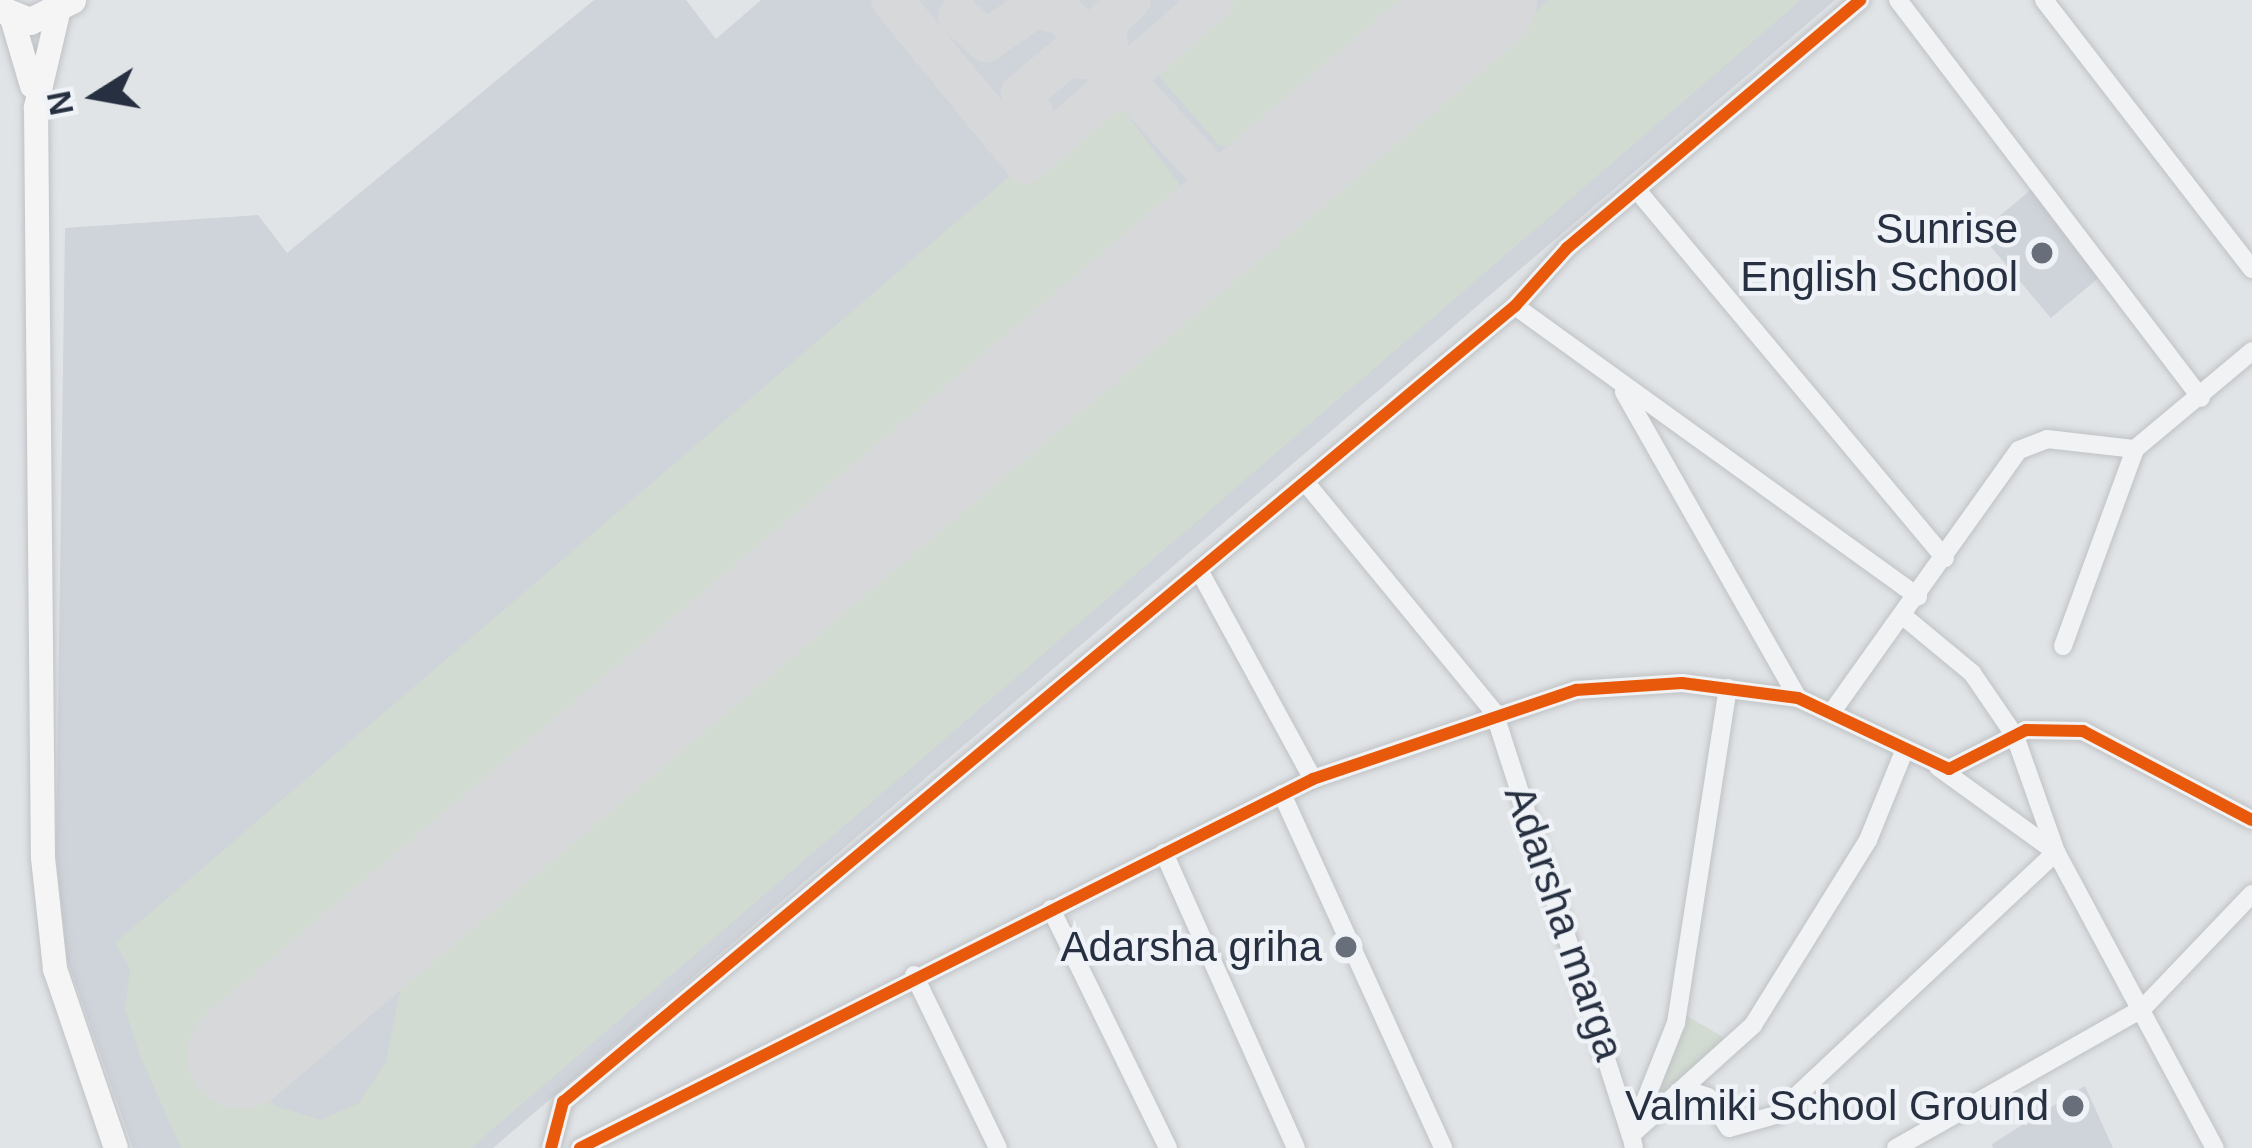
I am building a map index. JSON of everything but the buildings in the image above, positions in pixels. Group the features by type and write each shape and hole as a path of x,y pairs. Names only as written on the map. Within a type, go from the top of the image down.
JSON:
{"highway":[{"path":"4,13 67,4"}],"main road":[{"path":"67,4 36,106 45,881 55,969 116,1148"},
{"path":"4,13 36,106"}],"street":[{"path":"551,1148 563,1102 1515,306 1637,190 1860,0"},
{"path":"1898,0 2201,398"},
{"path":"2044,0 2252,269"},
{"path":"1637,190 1945,558"},
{"path":"1515,306 1918,597"},
{"path":"2063,646 2135,449 2252,351"},
{"path":"1619,383 1798,698"},
{"path":"1834,709 2019,450 2047,439 2135,449"},
{"path":"1306,483 1494,712"},
{"path":"1200,572 1313,778"},
{"path":"1903,616 1972,673 2015,736 2056,852 2144,1008 2215,1148"},
{"path":"580,1148 1313,778 1494,712 1631,683 1728,688 1798,698 1834,709 1938,767 2056,852"},
{"path":"1633,1142 1676,1023 1728,688"},
{"name":"Adarsha marga","path":"1494,712 1633,1142"},
{"path":"1938,767 2015,736 2083,731 2252,820"},
{"path":"1633,1142 1753,1025 1868,840 1905,748"},
{"path":"1282,794 1443,1148"},
{"path":"1687,1090 1708,1097 1729,1128 1776,1115 2056,852"},
{"path":"1164,854 1296,1148"},
{"path":"1896,1148 2144,1008 2252,894"},
{"path":"1051,909 1168,1148"},
{"path":"914,976 998,1148"}],"shaded area":[{"path":"594,0 686,0 716,39 761,0 1835,0 493,1148 133,1148 67,959 56,854 65,228 258,215 287,253"},
{"path":"1213,0 1440,0 1252,152 1219,145 1144,59"},
{"path":"1549,0 1801,0 471,1148 181,1148 125,1009 130,968 115,943 1109,91 1180,185 1169,231 220,1038 275,1106 321,1120 359,1103 386,1062 403,976"},
{"name":"Sunrise English School","path":"2033,188 2104,273 2051,318 1979,233"},
{"path":"1682,1013 1733,1043 1645,1120"},
{"name":"Valmiki School Ground","path":"2085,1086 2113,1148 1993,1148 1992,1144"}],"taxiway":[{"path":"892,0 1026,163 1213,0"},
{"path":"1033,116 1022,94 1066,57 1108,59 1105,23 1130,0"},
{"path":"959,16 986,41 1035,7 1063,14 1209,173 1245,187 1275,177"},
{"path":"1196,244 1216,215 1209,173"}],"runway":[{"path":"241,1055 1483,0"}],"cycle path":[{"path":"551,1148 563,1102 1515,306 1567,248 1860,0"},
{"path":"580,1148 1313,779 1576,690 1682,683 1798,698 1949,769 2026,730 2083,731 2252,820"}],"place":[{"name":"Sunrise English School","path":"2042,253"},
{"name":"Adarsha griha","path":"1346,947"},
{"name":"Valmiki School Ground","path":"2073,1106"}]}
